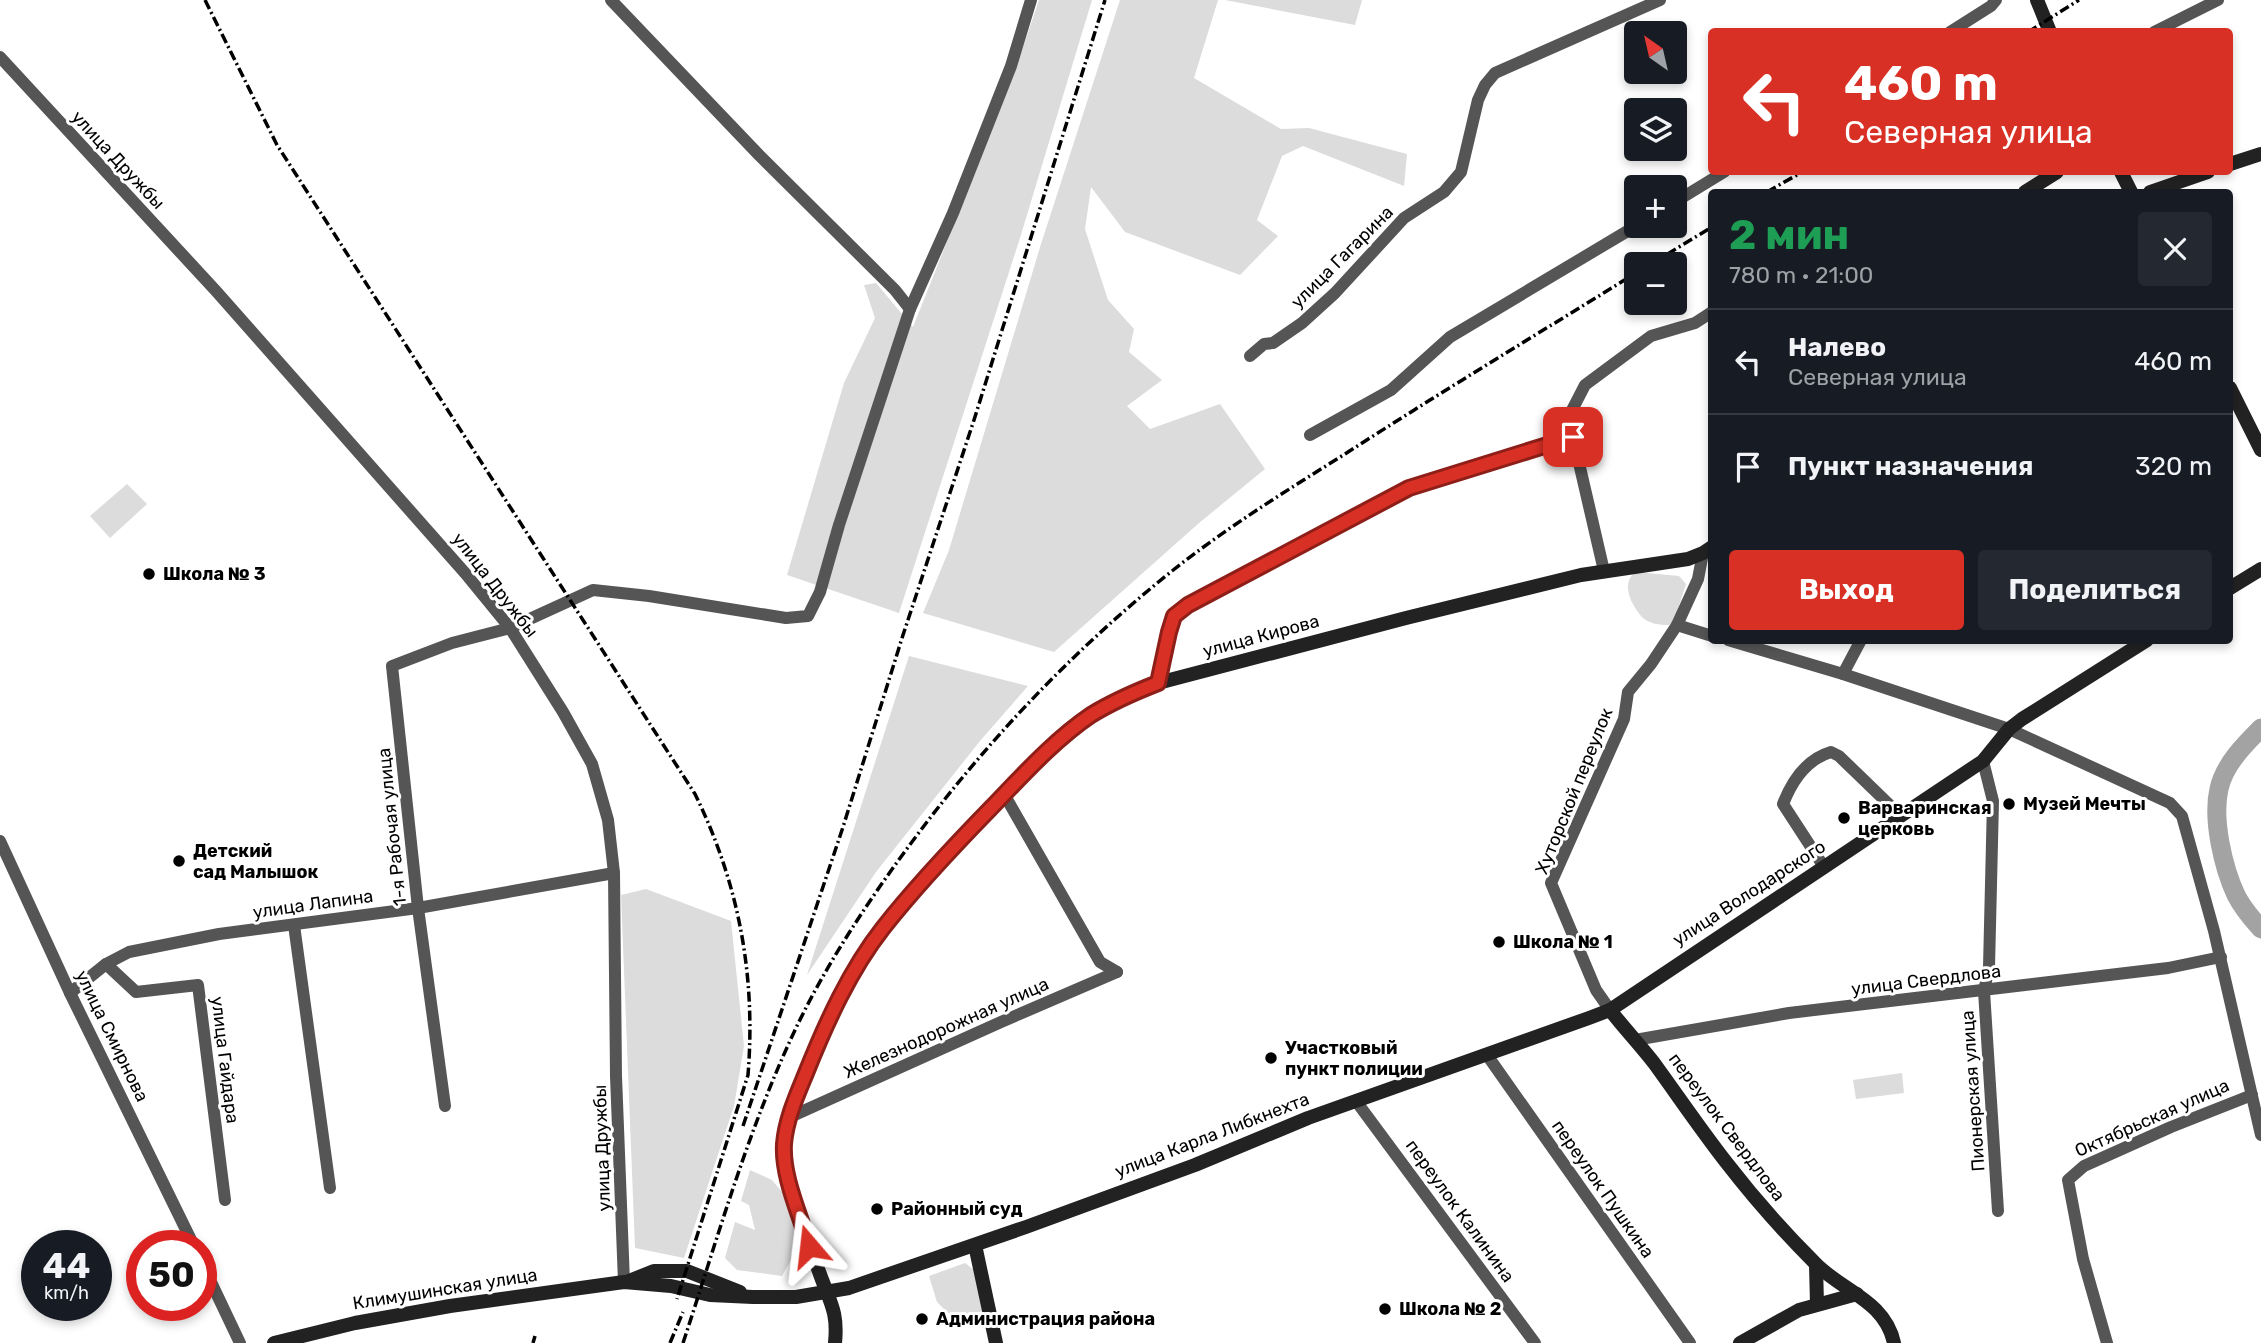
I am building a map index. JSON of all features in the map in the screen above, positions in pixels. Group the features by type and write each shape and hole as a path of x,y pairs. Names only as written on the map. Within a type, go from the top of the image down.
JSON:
{"main road":[{"path":"2037,0 2048,28"},
{"path":"2233,163 2261,154"},
{"path":"2030,189 2052,175"},
{"path":"2159,189 2199,175"},
{"path":"2233,394 2261,450"},
{"name":"улица Кирова","path":"835,1343 837,1320 809,1246 789,1182 784,1146 790,1116 817,1047 847,984 882,929 930,872 1062,738 1092,715 1127,695 1158,683 1406,618 1604,571 1676,562 1707,550"},
{"path":"2233,586 2261,569"},
{"name":"улица Володарского","path":"1610,1010 1983,761 2010,729 2036,709 2141,644"},
{"name":"переулок Свердлова","path":"1610,1010 1727,1164 1776,1222 1816,1265 1871,1304 1884,1317 1894,1343"},
{"name":"улица Карла Либкнехта","path":"827,1293 975,1245 1195,1165 1299,1121 1610,1010"},
{"path":"975,1245 996,1343"},
{"path":"1816,1265 1818,1304"},
{"name":"Климушинская улица","path":"274,1343 355,1323 450,1306 624,1282 654,1271 687,1271 753,1297 796,1297 827,1293"},
{"path":"1740,1343 1799,1310 1857,1294"}],"street":[{"path":"611,0 760,156 895,290 910,309"},
{"path":"510,628 593,590 649,596 786,618 808,616 820,592 843,512 910,309 953,213 1011,66 1031,0"},
{"name":"улица Гагарина","path":"1250,355 1301,323 1335,293 1404,218 1444,192 1461,172 1478,100 1495,73 1660,0"},
{"path":"1956,28 1996,0"},
{"path":"2162,28 2218,0"},
{"name":"улица Дружбы","path":"0,57 230,308 465,573 510,628 564,712 592,764 608,820 614,873 616,1076 624,1282"},
{"path":"1687,195 1719,175"},
{"path":"1310,435 1391,390 1450,337 1624,233"},
{"path":"1604,571 1569,416 1585,385 1651,336 1695,323 1708,315"},
{"path":"1158,683 1174,616 1188,605 1409,488 1573,437"},
{"name":"Хуторской переулок","path":"1610,1010 1596,990 1552,883 1624,719 1628,692 1677,625 1698,579 1707,550"},
{"path":"1677,625 1708,634"},
{"name":"1-я Рабочая улица","path":"444,1107 418,908 392,667 452,643 510,628"},
{"path":"1742,644 2010,729 2177,808 2182,816 2221,957 2261,1135"},
{"path":"1843,674 1859,644"},
{"path":"1824,867 1783,804 1796,776 1822,755 1831,752 1839,756 1900,815"},
{"name":"Пионерская улица","path":"1983,761 1993,801 1989,967 1984,991 1997,1211"},
{"name":"Железнодорожная улица","path":"790,1116 1117,972 1100,962 1004,794"},
{"name":"улица Смирнова","path":"0,841 70,993 186,1230"},
{"name":"улица Лапина","path":"70,993 106,964 129,952 219,934 418,908 614,873"},
{"path":"294,925 330,1188"},
{"name":"улица Свердлова","path":"1635,1040 1789,1013 2168,968 2221,957"},
{"name":"улица Гайдара","path":"106,964 136,992 198,985 225,1200"},
{"name":"переулок Пушкина","path":"1487,1055 1690,1343"},
{"name":"Октябрьская улица","path":"2107,1343 2083,1259 2068,1180 2084,1166 2252,1095"},
{"name":"переулок Калинина","path":"1356,1101 1535,1343"},
{"path":"217,1295 240,1343"}],"shaded area":[{"path":"1039,0 1092,0 1020,238 899,613 787,575 844,383 875,318 864,285 876,283 913,327 1015,71"},
{"path":"1120,0 1218,0 1194,78 1281,129 1309,128 1407,154 1404,186 1303,146 1282,156 1257,220 1278,236 1240,275 1125,232 1091,187 1085,229 1108,300 1134,329 1129,352 1162,380 1127,406 1150,429 1220,404 1265,469 1199,523 1054,652 923,613 949,550 1041,244"},
{"path":"1225,0 1362,0 1355,25"},
{"path":"127,484 147,504 110,538 90,516"},
{"path":"1636,572 1679,576 1686,584 1674,621 1669,625 1648,621 1634,606 1628,587 1631,576"},
{"path":"909,656 1028,686 980,741 876,872 807,975"},
{"path":"646,889 731,921 744,1046 734,1106 684,1258 635,1248 621,895"},
{"path":"1902,1073 1904,1093 1856,1099 1853,1080"},
{"path":"750,1170 772,1180 783,1193 799,1246 782,1276 737,1270 725,1258 735,1222 755,1230 749,1205 741,1201"},
{"path":"965,1263 974,1270 983,1311 954,1319 937,1302 929,1276"}],"waterway":[{"path":"2261,728 2225,772 2217,801 2220,843 2231,884 2241,904 2261,929"}],"railway":[{"path":"205,0 277,145 695,794 723,862 741,931 746,966 750,1038 748,1075 677,1299"},
{"path":"743,1126 974,420 1105,0"},
{"path":"2034,28 2079,0"},
{"path":"1772,189 1797,175"},
{"path":"1671,252 1708,229"},
{"path":"683,1343 748,1144 779,1066 820,981 891,871 935,811 997,737 1063,667 1099,634 1172,571 1214,540 1381,431 1624,280"},
{"path":"670,1343 683,1312"},
{"path":"533,1343 535,1336"}],"place":[{"name":"Школа № 3","path":"149,574"},
{"name":"Музей Мечты","path":"2009,804"},
{"name":"Варваринская церковь","path":"1844,818"},
{"name":"Детский сад Малышок","path":"179,861"},
{"name":"Школа № 1","path":"1499,942"},
{"name":"Участковый пункт полиции","path":"1271,1058"},
{"name":"Районный суд","path":"877,1209"},
{"name":"Школа № 2","path":"1385,1309"},
{"name":"Администрация района","path":"922,1319"}],"route":[{"path":"809,1246 789,1182 784,1146 787,1124 817,1047 847,984 882,929 930,872 1062,738 1092,715 1127,695 1158,683 1174,616 1188,605 1409,488 1573,437"}]}
